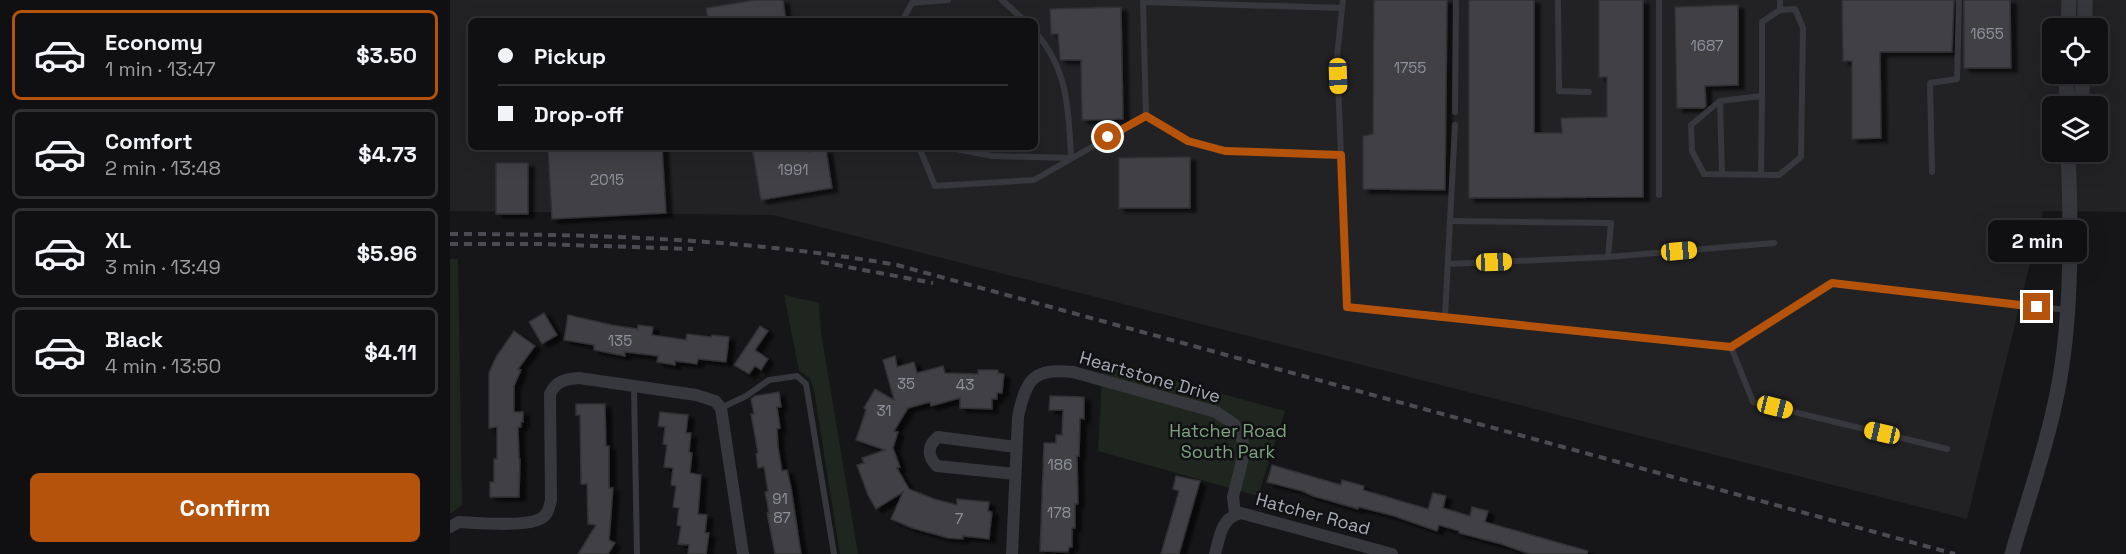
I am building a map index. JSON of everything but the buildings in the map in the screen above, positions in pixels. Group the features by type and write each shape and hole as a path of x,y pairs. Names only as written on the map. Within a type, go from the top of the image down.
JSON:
{"street":[{"path":"2068,18 2069,0"},
{"path":"2085,0 2085,18"},
{"path":"2012,554 2048,428 2062,366 2067,310 2069,162"},
{"name":"Heartstone Drive","path":"1012,554 1018,417 1023,395 1030,382 1051,370 1073,372 1216,412 1235,425 1242,438 1244,453 1233,497 1235,514"},
{"path":"450,527 459,522 529,523 541,519 549,511 551,500 550,394 558,383 565,379 579,378 707,397 715,401 721,408 743,554"},
{"path":"1015,474 937,466 931,460 929,451 932,442 938,437 1016,447"},
{"name":"Hatcher Road","path":"1215,554 1222,527 1227,519 1241,513 1392,554"}],"lane":[{"path":"904,18 912,3 948,0"},
{"path":"1002,0 1022,18"},
{"path":"1343,0 1337,56 1347,307 1731,347 1832,283 2067,310"},
{"path":"1455,112 1456,0"},
{"path":"1558,0 1559,91 1589,92"},
{"path":"1659,0 1659,195"},
{"path":"1780,0 1780,10"},
{"path":"1932,172 1930,83 1958,79 1959,0"},
{"path":"1146,116 1143,1 1342,8"},
{"path":"1761,174 1762,96 1762,22 1780,10 1796,9 1803,28 1801,157 1779,175 1704,174 1692,151 1691,125 1720,101 1762,96"},
{"path":"1038,35 1062,75 1069,119 1071,158"},
{"path":"1720,101 1722,174"},
{"path":"1146,116 1188,141 1225,151 1341,155"},
{"path":"920,150 935,186 1034,180 1146,116"},
{"path":"1445,316 1455,125"},
{"path":"961,150 992,156 1071,158"},
{"path":"1451,221 1611,223 1608,257"},
{"path":"1448,264 1608,257 1774,243"},
{"path":"1731,347 1753,402 1947,449"},
{"path":"721,408 746,396 769,380 797,376 806,384 834,554"},
{"path":"634,387 637,554"}],"shaded area":[{"path":"450,0 2126,0 2126,212 2043,211 1967,519 773,215 450,211"}],"green space":[{"path":"450,259 458,259 462,505 450,514"},
{"path":"784,295 819,303 821,333 858,554 840,554 814,390 810,378 799,371"},
{"name":"Hatcher Road South Park","path":"1103,361 1285,411 1258,496 1098,451"}],"railway":[{"path":"450,234 562,235 674,240 786,249 897,265 1955,554"},
{"path":"450,244 539,244 693,249"},
{"path":"821,262 933,283"}],"route":[{"path":"1108,137 1146,116 1188,141 1225,151 1341,155 1347,307 1731,347 1832,283 2037,307"}]}
